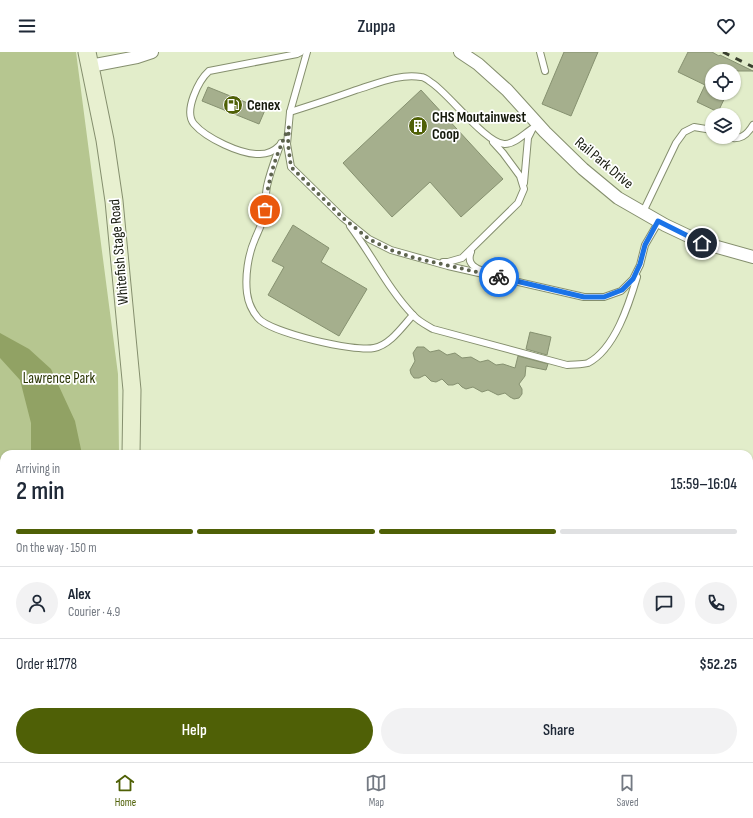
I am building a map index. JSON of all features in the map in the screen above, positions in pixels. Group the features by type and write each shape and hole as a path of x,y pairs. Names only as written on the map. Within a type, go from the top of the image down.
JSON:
{"main road":[{"name":"Whitefish Stage Road","path":"89,59 105,140 114,201 132,390 132,450"}],"street":[{"path":"89,59 137,57 152,52"},
{"name":"Rail Park Drive","path":"462,52 507,90 535,125 583,169 618,198 658,221 702,243 753,257"}],"lane":[{"path":"282,143 274,150 261,154 250,154 229,147 214,140 193,123 190,112 197,86 209,71 269,60 301,52"},
{"path":"307,52 290,112 288,144 291,167 351,227 402,302 413,315 422,323 433,329 566,365 587,363 603,350 614,336 635,284 645,245 658,221"},
{"path":"540,52 545,71"},
{"path":"290,112 381,82 405,77 423,77 439,87 489,138 513,165 520,176 524,189"},
{"path":"489,138 498,144 505,144 512,142 535,125"},
{"path":"425,260 448,262 462,258 472,250 518,203 524,189 528,138 535,125"},
{"path":"741,138 748,133 753,125"},
{"path":"289,127 269,180 265,210 250,252 247,273 247,293 250,304 258,318 269,326 294,334 331,344 362,349 374,348 386,343 413,315"},
{"path":"643,212 676,143 684,132 694,128 705,129"},
{"path":"333,208 369,239 391,250 425,260 584,297 604,297 622,290 633,279 640,264"},
{"path":"472,250 469,256 472,265 482,271 504,278"}],"green space":[{"name":"Lawrence Park","path":"0,52 76,52 118,374 119,450 0,450"}],"shaded area":[{"path":"0,333 29,349 51,369 75,421 81,450 31,450 31,423 20,380 0,358"}],"building":[{"path":"564,52 598,52 571,116 542,104"},
{"path":"688,52 712,52 739,64 705,64 705,85 678,72"},
{"path":"741,65 753,71 741,71"},
{"path":"705,85 705,100 724,100 720,108 710,108 697,102"},
{"path":"208,87 265,110 259,124 202,101"},
{"name":"CHS Moutainwest Coop","path":"421,90 503,179 461,217 430,182 392,217 343,163"},
{"path":"293,225 329,248 321,262 367,289 339,336 268,295 284,267 272,261"},
{"path":"530,332 551,337 547,355 526,349"},
{"path":"417,347 424,347 430,352 439,350 447,355 455,353 462,358 471,357 480,362 488,360 496,365 503,364 515,368 518,356 548,364 546,370 526,366 525,376 519,384 522,389 522,394 519,398 514,399 505,393 498,395 488,390 482,392 473,387 466,389 458,383 448,385 442,379 436,382 431,381 425,375 419,378 414,378 410,370 415,361 413,353"}],"railway":[{"path":"723,52 753,67"}],"way so far":[{"path":"265,210 267,187 272,168 289,127 288,144 291,167 343,218 369,239 391,250 415,258 499,277"}],"place":[{"name":"Cenex","path":"233,105"},
{"name":"CHS Moutainwest Coop","path":"418,126"}],"route":[{"path":"499,277 584,297 604,297 622,290 633,279 640,264 645,245 658,221 702,243"}]}
